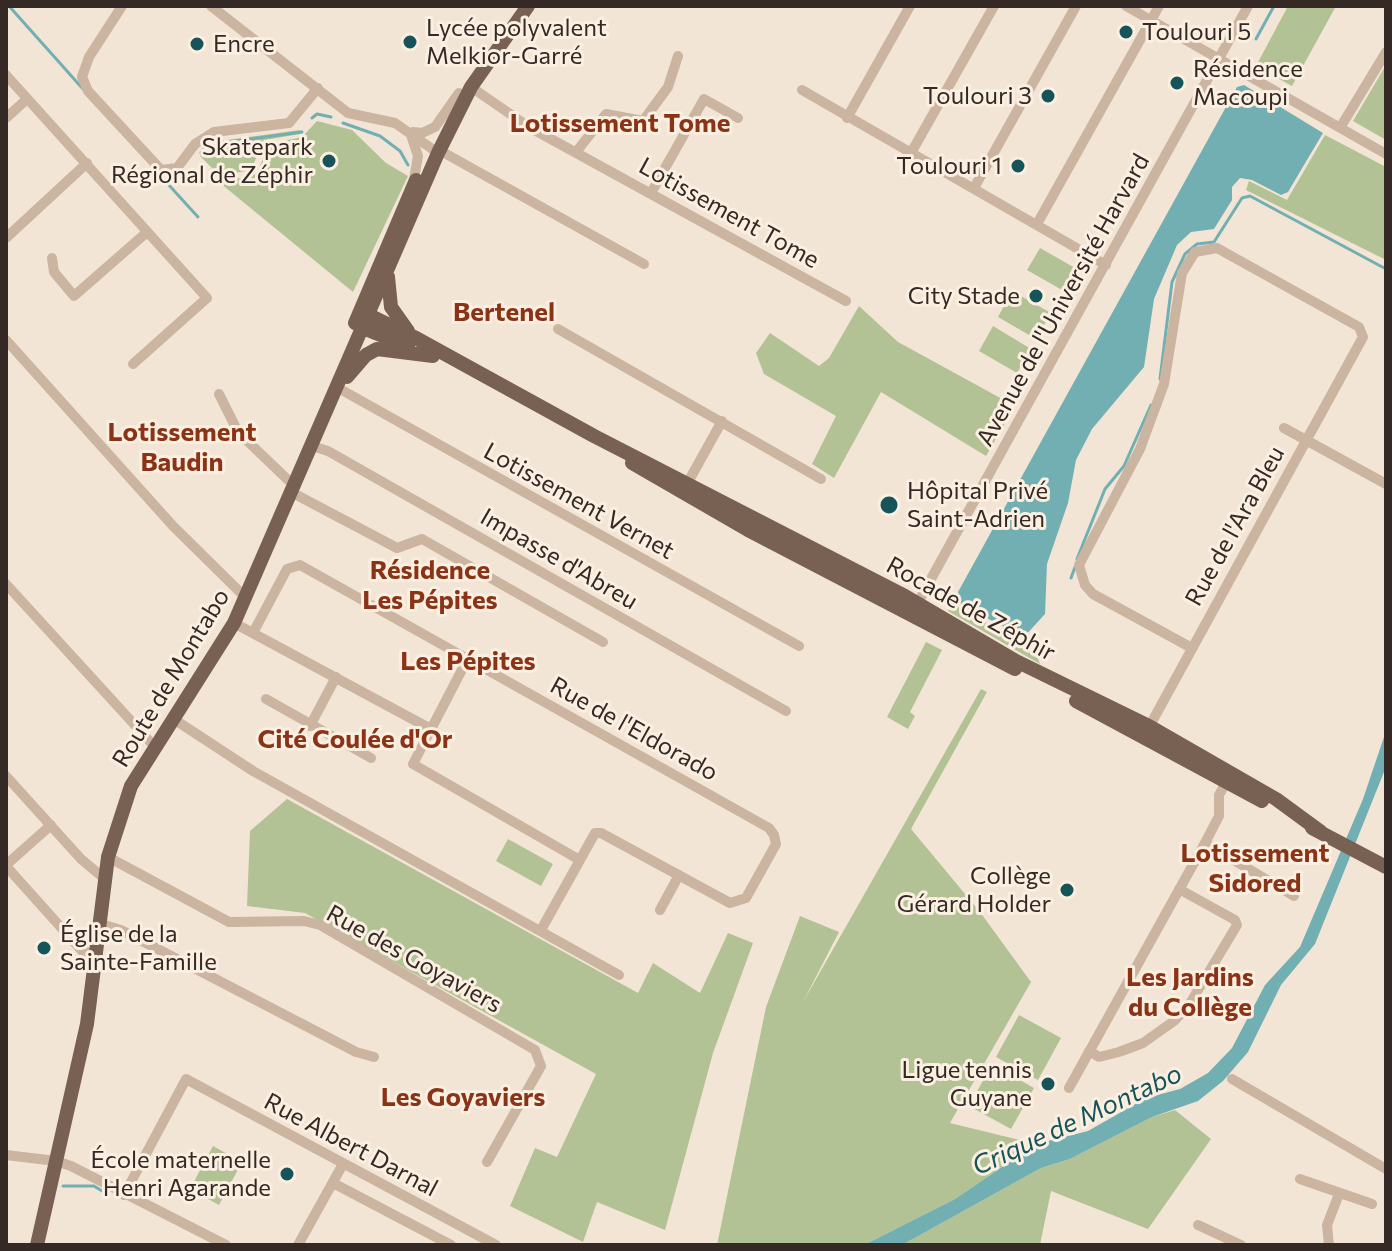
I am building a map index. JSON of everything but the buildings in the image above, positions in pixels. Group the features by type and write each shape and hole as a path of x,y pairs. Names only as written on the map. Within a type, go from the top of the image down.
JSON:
{"main road":[{"name":"Route de Montabo","path":"290,486 330,404 408,199 436,150 478,62 528,6"},
{"name":"Route de Montabo","path":"37,1245 87,1024 108,857 131,786 234,623 246,598 290,486 363,320 388,272 436,150"},
{"path":"388,272 394,315 414,337"},
{"name":"Rocade de Zéphir","path":"363,320 414,337 1147,731 1227,781 1386,867"},
{"name":"Rocade de Zéphir","path":"363,320 433,356 463,365"},
{"path":"330,404 357,365 377,349 433,356"},
{"name":"Rocade de Zéphir","path":"594,436 658,481 915,608"}],"street":[{"path":"122,6 89,57 82,77 88,91 161,170 177,168 195,144 214,132 289,123 318,88"},
{"path":"211,6 352,115 391,122 408,130 436,150 644,264"},
{"path":"847,118 910,6"},
{"path":"911,153 994,6"},
{"path":"974,188 1076,6"},
{"path":"1126,6 1386,154"},
{"path":"1037,224 1159,6"},
{"name":"Avenue de l'Université Harvard","path":"915,608 1248,6"},
{"path":"1340,128 1386,52"},
{"path":"577,151 606,114 643,121 663,96 678,56"},
{"path":"6,75 207,298 133,364"},
{"path":"408,130 422,133 435,127 465,90"},
{"name":"Lotissement Tome","path":"465,90 846,301"},
{"path":"802,90 1106,265"},
{"path":"6,118 27,99"},
{"path":"651,193 704,99 738,118"},
{"path":"408,130 417,149 419,163 408,199"},
{"path":"7,236 87,163"},
{"path":"52,258 54,272 74,296 146,233"},
{"name":"Rue de l'Ara Bleu","path":"1147,731 1190,647 1363,337 1359,327 1229,253 1204,249 1195,252 1188,260 1178,295 1164,384 1140,449 1079,565 1085,585 1093,594 1190,647"},
{"path":"558,329 821,479"},
{"path":"6,340 173,526 246,598"},
{"name":"Lotissement Vernet","path":"340,389 799,646"},
{"path":"219,394 238,432 290,486 397,548 422,539 603,642"},
{"path":"687,484 722,421"},
{"path":"1284,428 1306,443 1386,484"},
{"name":"Impasse d'Abreu","path":"312,446 328,451 786,711"},
{"name":"Rue de l'Eldorado","path":"254,631 287,569 300,565 769,828 776,844 746,898 730,903 679,875"},
{"path":"6,584 154,746"},
{"path":"234,623 254,631 429,728"},
{"path":"468,658 413,759 416,768 578,859"},
{"path":"310,726 336,677"},
{"path":"266,699 371,758"},
{"path":"172,718 253,771 619,975"},
{"path":"6,776 106,880"},
{"path":"1069,1088 1219,816 1219,795 1227,781"},
{"path":"51,825 6,866 83,952 98,953"},
{"path":"541,930 592,835 601,833 679,875 660,910"},
{"path":"1205,843 1294,896"},
{"name":"Rue des Goyaviers","path":"108,857 229,922 304,921 320,925 535,1050 541,1066 487,1162"},
{"path":"1089,1051 1099,1057 1119,1052 1143,1043 1174,1021 1189,1005 1237,925 1179,889"},
{"path":"101,924 121,930 356,1052 374,1057"},
{"name":"Rue Albert Darnal","path":"124,1195 186,1079 496,1245"},
{"path":"1232,1079 1386,1169"},
{"path":"6,1155 56,1161 226,1245"},
{"path":"333,1183 343,1164"},
{"path":"1300,1179 1372,1204"},
{"name":"Rue Albert Darnal","path":"298,1245 333,1183 451,1245"},
{"path":"1329,1242 1327,1225 1339,1194"},
{"path":"1198,1225 1241,1245"}],"green space":[{"path":"1288,6 1336,6 1292,86 1256,66"},
{"path":"1386,65 1386,140 1353,121"},
{"path":"317,121 352,130 386,163 408,176 353,292 220,183 256,174 270,144 302,137"},
{"path":"300,130 300,134 264,140 251,170 220,176 200,156 212,142"},
{"path":"1325,135 1386,167 1386,260 1246,190 1249,181 1287,200"},
{"path":"1040,248 1075,268 1062,290 1027,270"},
{"path":"1012,291 1051,313 1036,339 998,317"},
{"path":"859,306 898,342 1015,406 986,456 881,392 834,478 812,464 836,416 764,374 756,353 770,333 819,366 829,358"},
{"path":"993,326 1031,349 1017,373 979,351"},
{"path":"951,603 1035,651 1040,664 948,611"},
{"path":"926,642 942,650 910,712 915,716 908,729 887,717"},
{"path":"981,689 987,692 911,829 980,912 1031,982 950,1123 1036,1144 955,1199 864,1245 717,1245 766,1007 800,916 839,932 803,1002"},
{"path":"287,799 638,993 653,963 700,993 728,933 753,943 713,1053 665,1230 597,1202 583,1242 510,1206 535,1148 557,1157 596,1074 305,913 247,906 250,831"},
{"path":"508,839 553,864 541,886 496,861"},
{"path":"1019,1015 1061,1038 1038,1080 996,1057"},
{"path":"992,1064 1034,1088 1011,1129 969,1106"},
{"path":"1175,1110 1211,1139 1148,1229 1051,1191 1040,1245 902,1245 1041,1168 1070,1159 1152,1117"},
{"path":"213,1146 242,1162 219,1205 190,1189"}],"water":[{"path":"1244,85 1323,133 1288,192 1281,195 1252,180 1240,178 1232,187 1232,200 1214,229 1191,232 1177,245 1154,299 1144,367 1092,429 1076,460 1068,503 1047,564 1045,614 1024,637 961,605 958,592 1237,87"},
{"path":"1386,731 1386,767 1315,944 1281,985 1248,1052 1223,1081 1198,1101 1152,1117 1070,1159 1041,1168 902,1245 864,1245 955,1199 1036,1144 1088,1131 1146,1098 1180,1089 1208,1073 1232,1048 1265,985 1300,947 1363,799"}],"waterway":[{"path":"9,6 83,89"},
{"path":"1256,39 1274,6"},
{"path":"312,118 317,114 331,117"},
{"path":"343,123 380,136 400,151 408,165"},
{"path":"201,153 207,145 302,132"},
{"path":"157,172 198,217"},
{"path":"1160,379 1172,282 1185,254 1197,244 1214,242 1242,198 1250,196 1386,269"},
{"path":"1077,559 1105,489 1124,466 1151,405"},
{"path":"1071,578 1075,567"},
{"path":"63,1186 94,1186 102,1191"}],"place":[{"name":"Toulouri 5","path":"1126,32"},
{"name":"Lycée polyvalent Melkior-Garré","path":"410,42"},
{"name":"Encre","path":"197,44"},
{"name":"Résidence Macoupi","path":"1177,83"},
{"name":"Toulouri 3","path":"1048,96"},
{"name":"Skatepark Régional de Zéphir","path":"329,161"},
{"name":"Toulouri 1","path":"1018,166"},
{"name":"City Stade","path":"1036,296"},
{"name":"Hôpital Privé Saint-Adrien","path":"889,505"},
{"name":"Collège Gérard Holder","path":"1067,890"},
{"name":"Église de la Sainte-Famille","path":"44,948"},
{"name":"Ligue tennis Guyane","path":"1048,1084"},
{"name":"École maternelle Henri Agarande","path":"287,1174"}],"district":[{"name":"Lotissement Tome","path":"620,123"},
{"name":"Bertenel","path":"504,312"},
{"name":"Lotissement Baudin","path":"182,447"},
{"name":"Résidence Les Pépites","path":"430,585"},
{"name":"Les Pépites","path":"468,661"},
{"name":"Cité Coulée d'Or","path":"355,739"},
{"name":"Lotissement Sidored","path":"1255,868"},
{"name":"Les Jardins du Collège","path":"1190,992"},
{"name":"Les Goyaviers","path":"463,1097"}],"water label":[{"name":"Crique de Montabo","path":"1077,1120"}]}
